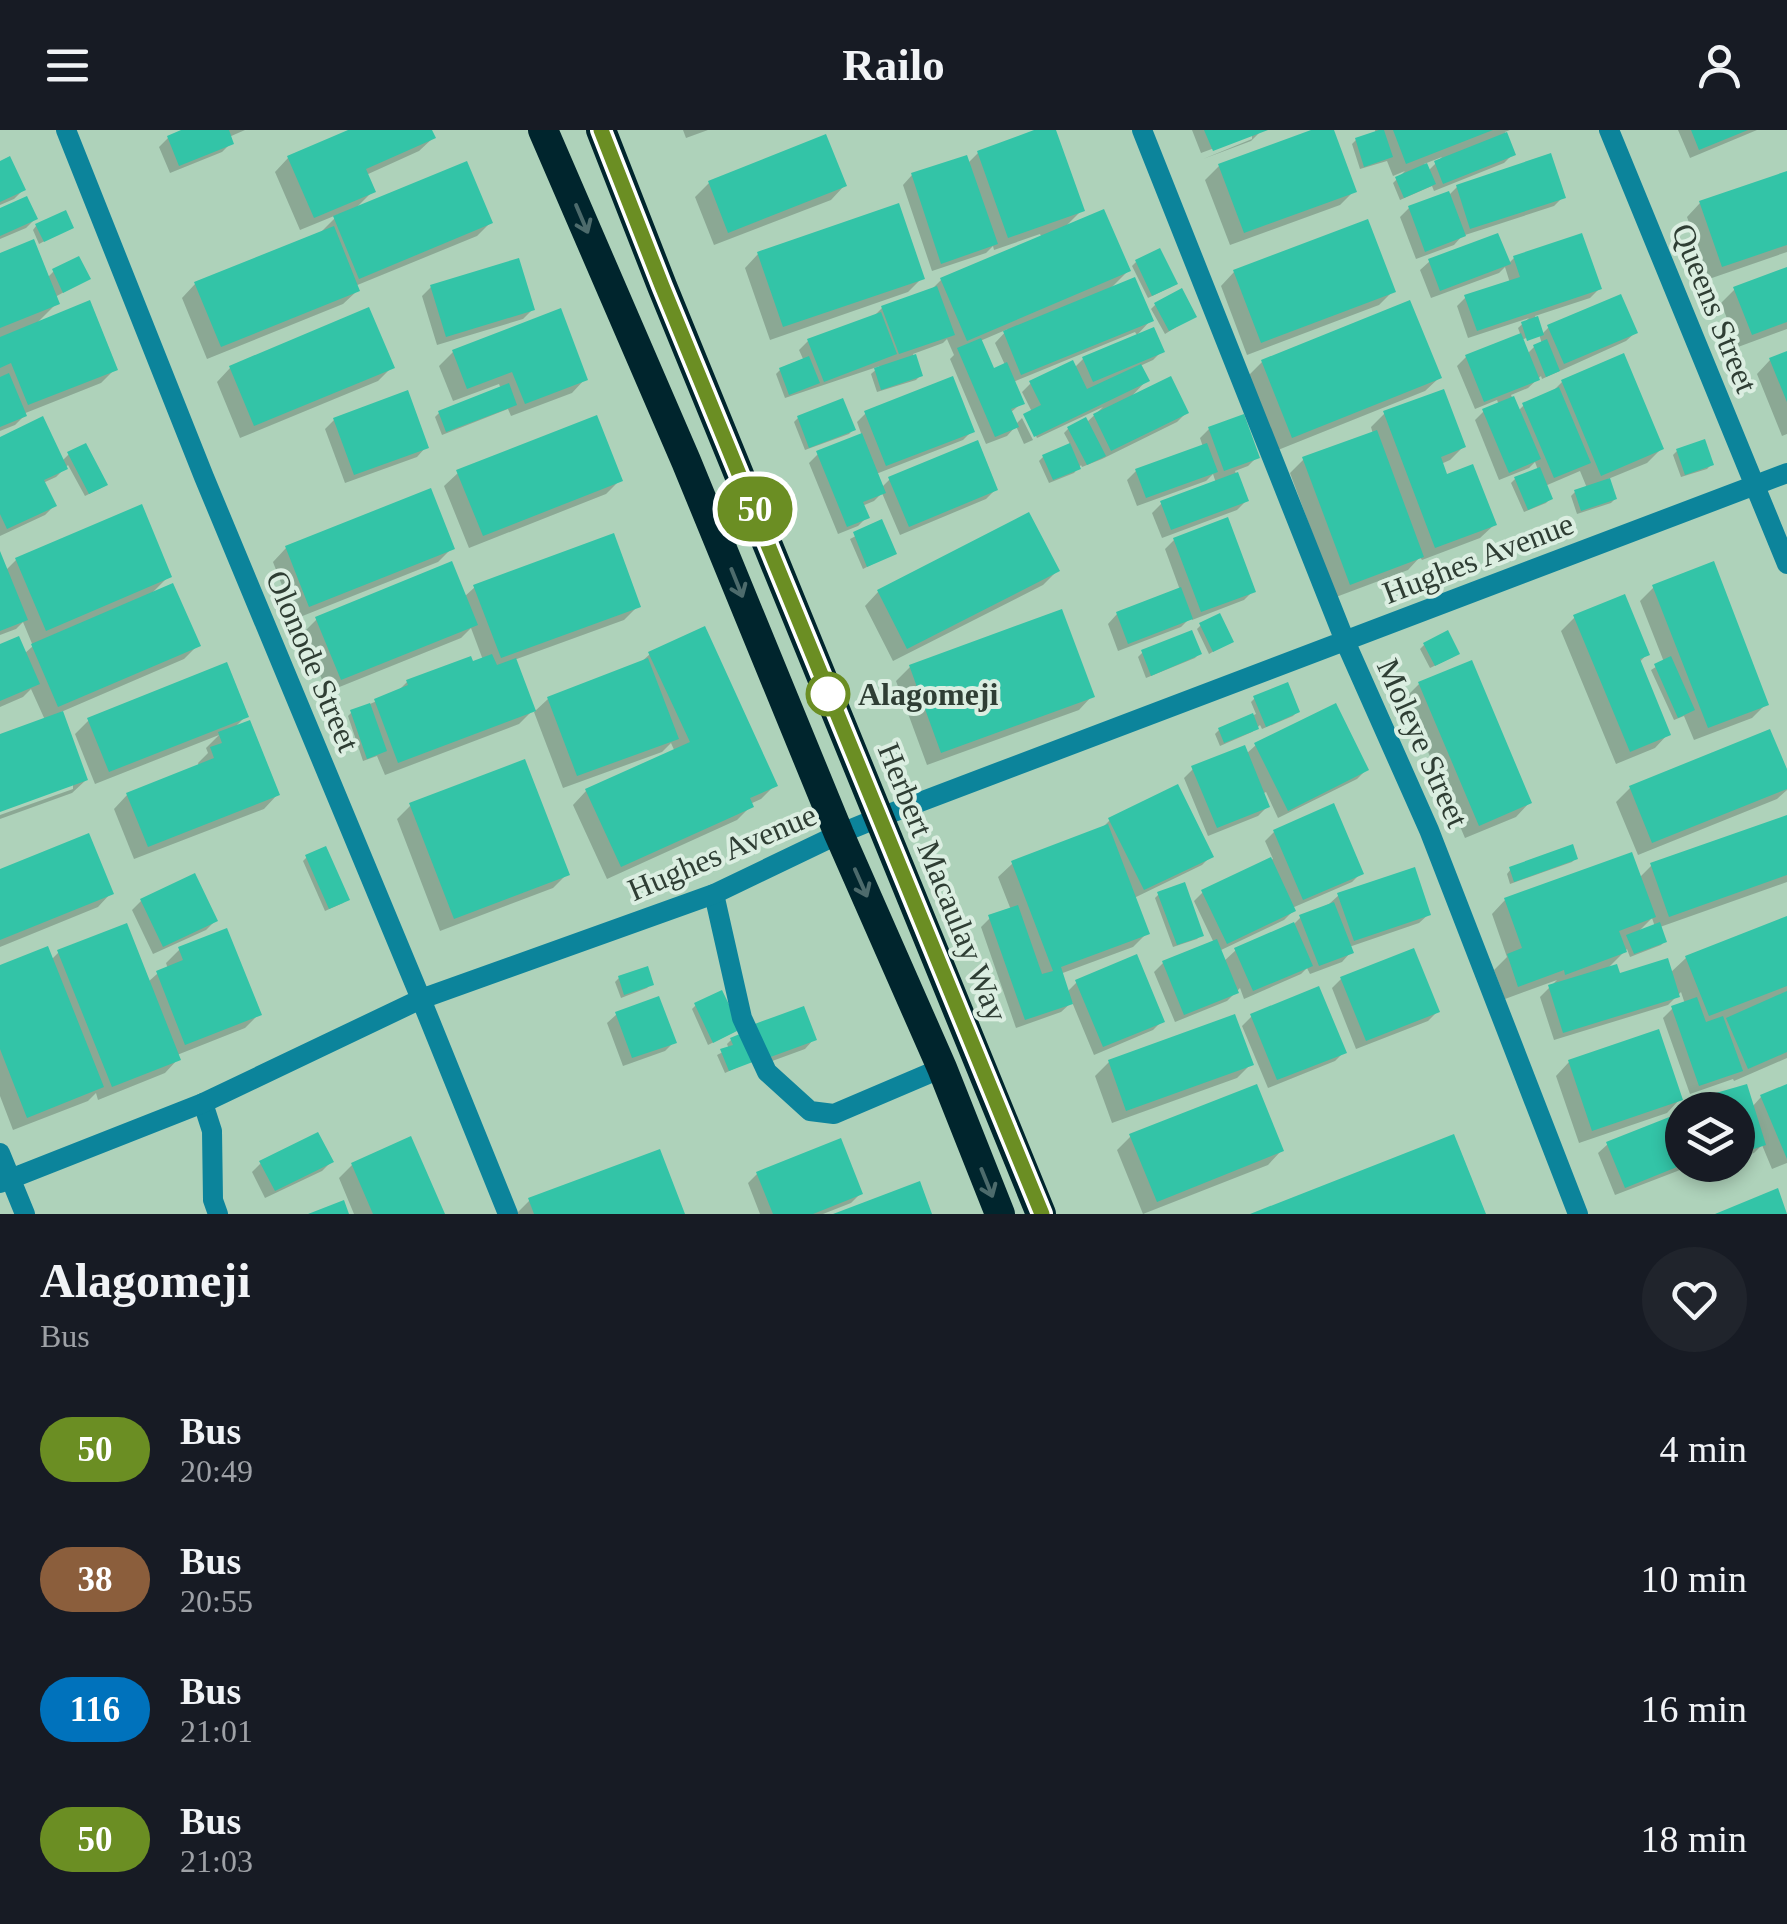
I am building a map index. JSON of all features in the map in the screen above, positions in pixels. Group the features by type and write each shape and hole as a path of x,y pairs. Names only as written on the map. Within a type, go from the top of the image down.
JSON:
{"highway":[{"path":"544,130 942,1068 1000,1214"},
{"name":"Herbert Macaulay Way","path":"601,130 1042,1214"}],"street":[{"name":"Olonode Street","path":"66,130 204,477 508,1214"},
{"name":"Moleye Street","path":"1142,130 1345,640 1430,830 1578,1214"},
{"name":"Queens Street","path":"1609,130 1787,564"},
{"name":"Hughes Avenue","path":"5,1181 202,1103 422,999 714,894 878,818 1787,473"},
{"path":"714,894 742,1018 767,1072 810,1111 834,1114 942,1068"},
{"path":"202,1103 212,1131 213,1200 218,1214"},
{"path":"0,1153 5,1181 25,1214"}],"building":[{"path":"181,130 229,130 234,144 179,166 167,136"},
{"path":"348,130 432,130 436,138 366,169 376,192 314,218 287,156"},
{"path":"1034,130 1056,130 1085,211 1008,238 977,151"},
{"path":"1204,130 1268,130 1213,151"},
{"path":"1311,130 1334,130 1357,192 1244,233 1218,164"},
{"path":"1384,130 1393,157 1364,167 1355,138"},
{"path":"1393,130 1493,130 1406,164"},
{"path":"1691,130 1748,130 1699,150"},
{"path":"1507,132 1516,155 1443,184 1434,161"},
{"path":"826,134 847,186 728,233 708,181"},
{"path":"1551,153 1566,198 1470,229 1456,185"},
{"path":"967,155 998,244 941,264 911,173"},
{"path":"10,156 26,190 0,202 0,161"},
{"path":"467,161 493,223 359,279 333,216"},
{"path":"1427,163 1436,184 1404,198 1395,177"},
{"path":"1787,171 1787,245 1722,267 1699,201"},
{"path":"1449,191 1466,236 1425,252 1408,206"},
{"path":"27,196 38,219 0,236 0,208"},
{"path":"899,203 925,279 783,327 757,252"},
{"path":"1104,209 1131,271 967,341 940,278"},
{"path":"66,210 74,228 44,242 35,224"},
{"path":"1368,219 1396,292 1261,343 1233,270"},
{"path":"334,226 360,291 221,347 194,282"},
{"path":"1498,233 1511,264 1440,291 1428,259"},
{"path":"1582,233 1602,289 1477,331 1464,295 1520,277 1513,256"},
{"path":"34,239 60,304 0,328 0,253"},
{"path":"1160,248 1178,284 1152,296 1135,260"},
{"path":"79,256 91,279 63,293 52,269"},
{"path":"519,258 535,310 446,337 430,285"},
{"path":"1787,267 1787,322 1752,335 1733,287"},
{"path":"1135,277 1154,321 1021,375 1003,331"},
{"path":"937,286 955,335 899,354 881,306"},
{"path":"1182,288 1197,317 1169,331 1154,303"},
{"path":"1621,294 1638,333 1564,364 1547,325"},
{"path":"90,300 118,370 28,405 11,363 0,368 0,337"},
{"path":"1410,300 1442,378 1292,438 1261,360"},
{"path":"369,307 395,368 254,426 229,366"},
{"path":"561,308 588,380 525,404 512,372 467,389 452,350"},
{"path":"881,312 897,354 824,382 807,339"},
{"path":"1538,316 1544,335 1527,341 1521,322"},
{"path":"1154,327 1165,352 1093,382 1082,357"},
{"path":"1521,333 1540,380 1484,402 1465,355"},
{"path":"981,338 994,368 1007,362 1025,404 1011,409 1019,427 995,437 957,348"},
{"path":"1547,339 1560,371 1546,377 1533,345"},
{"path":"1787,351 1787,402 1769,358"},
{"path":"1624,353 1664,449 1601,476 1561,380"},
{"path":"916,354 923,376 881,390 874,368"},
{"path":"809,356 820,383 789,395 779,368"},
{"path":"1073,360 1087,389 1141,364 1150,381 1034,437 1023,414 1041,405 1029,381"},
{"path":"9,373 27,416 0,427 0,377"},
{"path":"953,376 975,432 886,466 864,411"},
{"path":"1171,376 1189,413 1111,451 1093,414"},
{"path":"509,383 517,405 446,432 438,411"},
{"path":"1559,387 1591,463 1554,478 1522,403"},
{"path":"1444,389 1466,447 1441,457 1447,474 1473,464 1497,525 1435,548 1383,411"},
{"path":"408,390 429,448 354,475 333,418"},
{"path":"1514,396 1541,459 1509,473 1482,409"},
{"path":"843,398 856,430 809,448 797,416"},
{"path":"1244,414 1260,458 1224,471 1208,427"},
{"path":"597,415 623,481 483,536 456,470"},
{"path":"43,416 68,469 44,480 57,506 7,529 0,514 0,437"},
{"path":"1086,417 1106,456 1087,465 1067,427"},
{"path":"1377,430 1424,557 1350,585 1302,457"},
{"path":"862,433 886,493 863,502 870,518 847,527 816,451"},
{"path":"1705,439 1714,465 1685,475 1676,449"},
{"path":"978,440 998,490 909,527 888,477"},
{"path":"86,443 108,485 89,494 67,452"},
{"path":"1070,443 1081,469 1053,480 1042,455"},
{"path":"1207,443 1218,472 1146,498 1135,469"},
{"path":"1540,467 1553,499 1528,510 1514,477"},
{"path":"1238,472 1249,501 1171,530 1160,501"},
{"path":"1610,478 1617,499 1581,511 1574,490"},
{"path":"431,488 455,549 309,607 285,546"},
{"path":"142,504 172,577 46,631 15,558"},
{"path":"1029,512 1060,571 907,649 877,590"},
{"path":"1228,517 1256,592 1201,612 1173,538"},
{"path":"882,519 897,554 867,567 853,532"},
{"path":"614,533 641,607 501,658 473,585"},
{"path":"0,551 28,620 0,631"},
{"path":"452,561 478,625 341,680 315,617"},
{"path":"1714,561 1769,705 1708,728 1652,585"},
{"path":"173,583 201,646 58,707 31,644"},
{"path":"1181,587 1193,619 1128,644 1116,612"},
{"path":"1625,594 1650,655 1640,659 1671,735 1630,752 1573,615"},
{"path":"1062,609 1095,697 941,753 909,665"},
{"path":"1220,613 1234,642 1213,652 1199,623"},
{"path":"705,626 778,786 750,798 754,807 621,867 585,789 690,742 648,652"},
{"path":"1192,630 1202,654 1151,676 1141,650"},
{"path":"1448,630 1460,654 1435,666 1423,643"},
{"path":"19,636 40,684 0,701 0,644"},
{"path":"492,654 497,665 516,658 536,711 398,763 374,699 408,685 406,680 471,656 473,661"},
{"path":"1671,656 1695,710 1678,718 1654,664"},
{"path":"648,658 679,739 577,776 547,697"},
{"path":"1472,660 1532,803 1479,826 1418,682"},
{"path":"227,662 249,717 109,772 87,718"},
{"path":"1288,682 1300,712 1266,727 1253,696"},
{"path":"370,703 387,751 367,759 350,710"},
{"path":"1336,703 1369,770 1288,811 1254,743"},
{"path":"63,711 88,780 0,812 0,734"},
{"path":"1253,713 1259,729 1224,743 1218,728"},
{"path":"250,720 280,795 148,847 126,793 214,758 210,747 222,743 218,732"},
{"path":"1770,729 1787,769 1787,789 1652,843 1629,786"},
{"path":"1245,745 1270,807 1217,828 1191,766"},
{"path":"525,759 570,875 454,919 409,803"},
{"path":"1178,784 1214,857 1144,890 1108,818"},
{"path":"1334,803 1364,874 1303,900 1273,830"},
{"path":"1787,815 1787,875 1669,917 1650,863"},
{"path":"1108,824 1150,934 1061,967 1073,1004 1025,1020 988,915 1018,905 1042,974 1053,971 1011,861"},
{"path":"89,833 114,894 0,940 0,869"},
{"path":"1573,844 1578,859 1514,882 1509,867"},
{"path":"326,846 350,900 329,909 305,855"},
{"path":"1632,852 1656,917 1619,931 1627,952 1518,987 1507,954 1522,948 1504,898"},
{"path":"1271,857 1296,911 1227,944 1201,890"},
{"path":"1415,867 1431,915 1354,941 1337,893"},
{"path":"195,873 218,921 163,947 140,899"},
{"path":"1185,882 1204,936 1177,945 1157,892"},
{"path":"1334,902 1354,953 1319,966 1299,915"},
{"path":"1787,916 1787,986 1709,1016 1685,956"},
{"path":"1294,922 1313,966 1253,991 1234,948"},
{"path":"1660,922 1667,942 1634,954 1626,935"},
{"path":"127,923 181,1060 112,1087 57,950"},
{"path":"227,928 262,1015 185,1045 156,971 183,960 178,947"},
{"path":"1217,939 1239,993 1184,1015 1162,961"},
{"path":"48,946 104,1087 27,1118 0,1049 0,965"},
{"path":"1414,948 1440,1012 1366,1041 1340,977"},
{"path":"1137,954 1165,1022 1103,1047 1075,980"},
{"path":"1668,958 1680,997 1563,1033 1548,985 1617,964 1620,973"},
{"path":"648,966 654,985 624,995 618,976"},
{"path":"1319,986 1347,1053 1277,1080 1250,1014"},
{"path":"722,990 741,1029 713,1043 694,1003"},
{"path":"1787,991 1787,1052 1748,1069 1726,1018"},
{"path":"659,996 677,1043 632,1058 615,1012"},
{"path":"1697,997 1706,1022 1723,1016 1743,1071 1699,1086 1671,1006"},
{"path":"804,1006 817,1040 765,1059 752,1025"},
{"path":"1235,1014 1254,1065 1126,1111 1108,1060"},
{"path":"1659,1029 1680,1092 1665,1092 1665,1106 1592,1131 1568,1060"},
{"path":"747,1031 758,1060 729,1071 720,1049 733,1045 730,1038"},
{"path":"1257,1084 1284,1151 1157,1202 1129,1134"},
{"path":"1747,1084 1749,1092 1719,1092"},
{"path":"1787,1084 1787,1159 1760,1095"},
{"path":"1755,1110 1766,1145 1755,1149"},
{"path":"1665,1119 1665,1172 1625,1188 1606,1142"},
{"path":"318,1132 334,1162 275,1191 259,1161"},
{"path":"1454,1134 1486,1214 1250,1214"},
{"path":"411,1136 445,1214 373,1214 351,1163"},
{"path":"841,1138 863,1194 813,1214 773,1214 756,1172"},
{"path":"660,1149 685,1214 534,1214 528,1198"},
{"path":"920,1181 932,1214 833,1214"},
{"path":"1778,1188 1787,1214 1715,1214"},
{"path":"344,1200 349,1214 308,1214"}],"bus line":[{"name":"50","path":"601,130 1042,1214"}],"place":[{"name":"Alagomeji","path":"828,694"}]}
